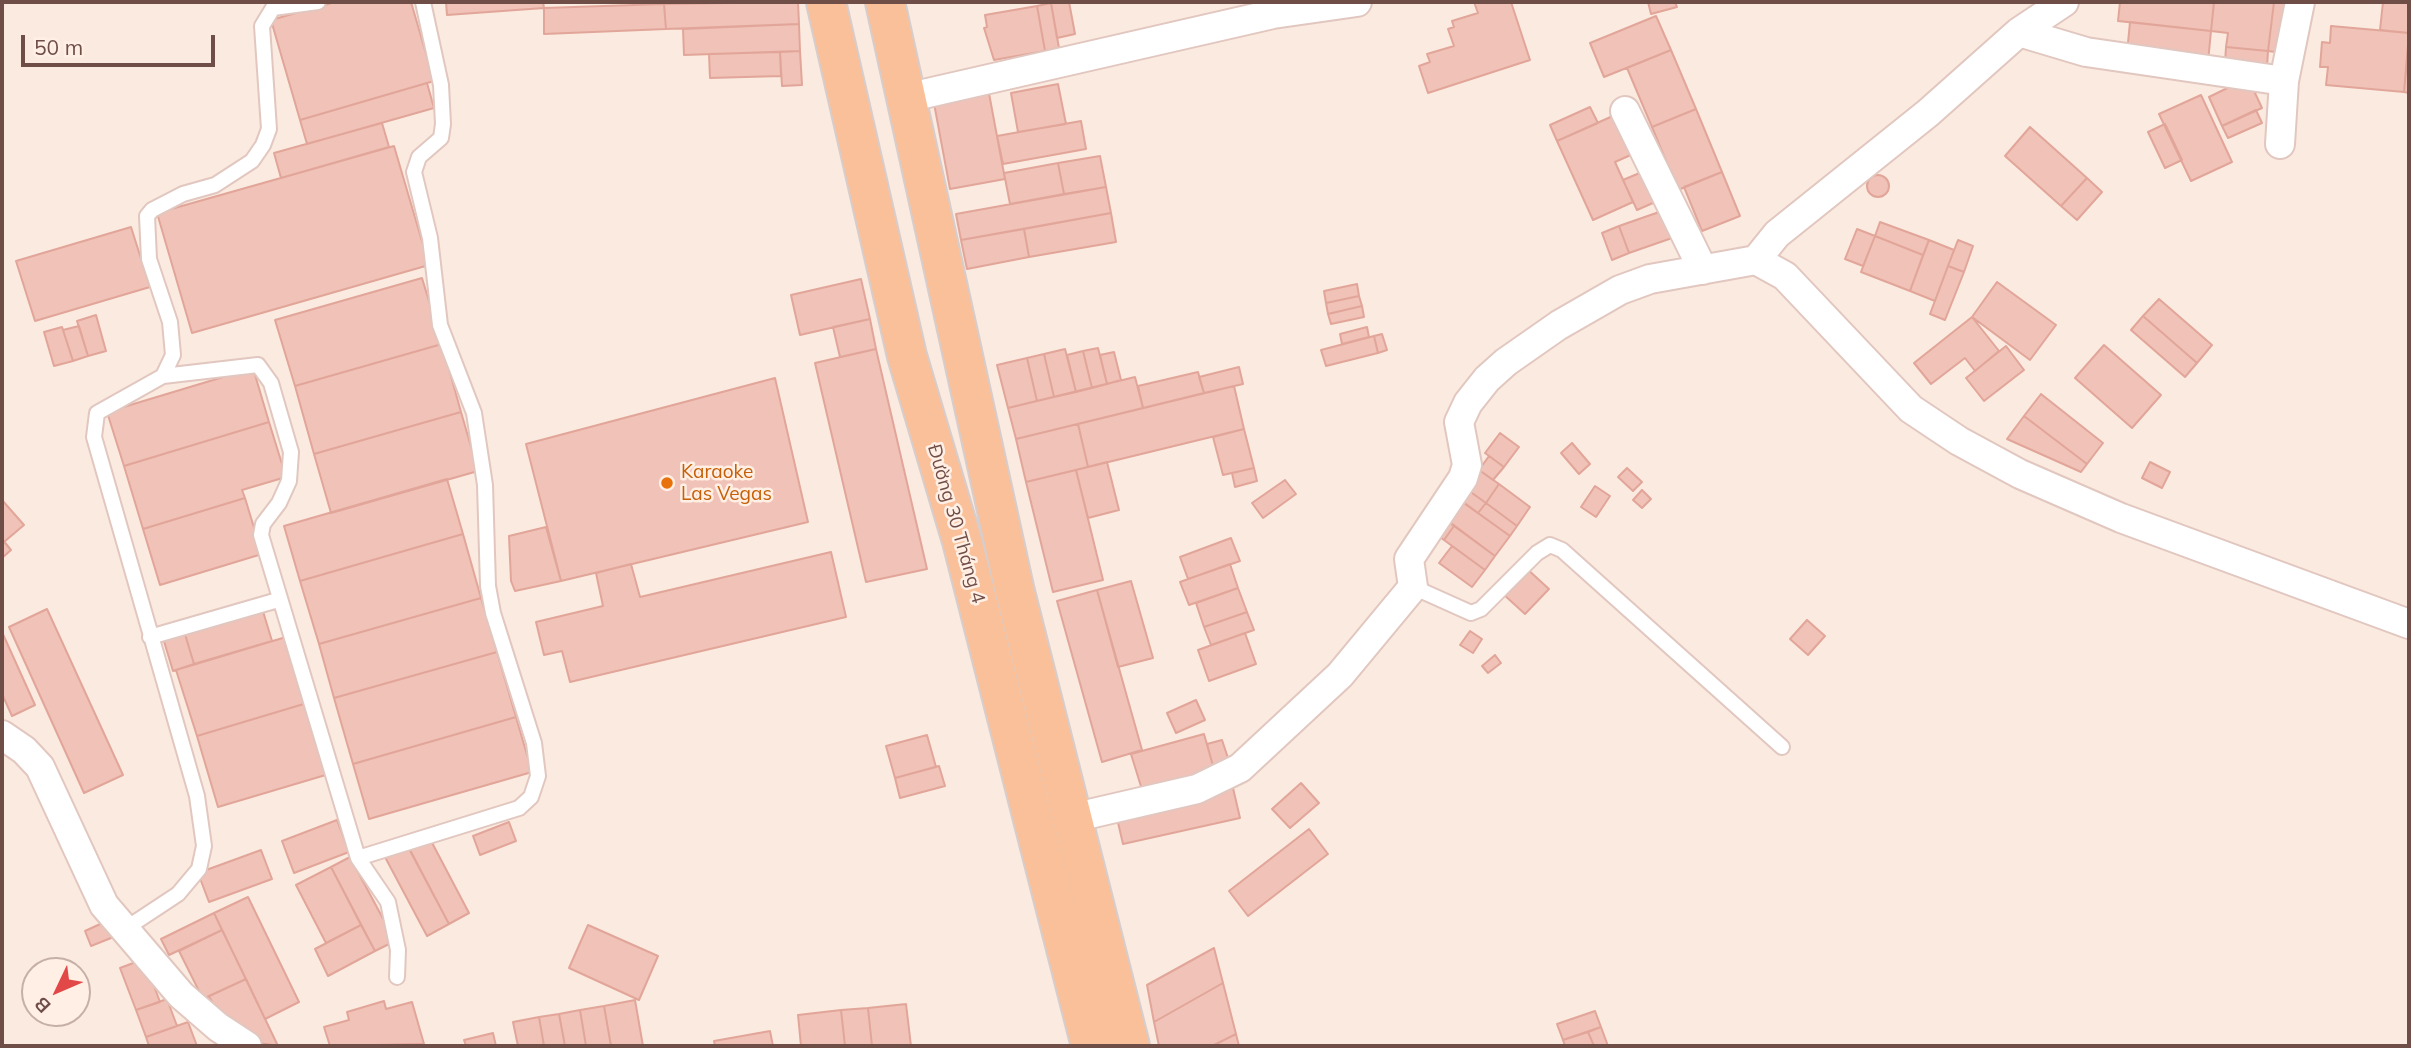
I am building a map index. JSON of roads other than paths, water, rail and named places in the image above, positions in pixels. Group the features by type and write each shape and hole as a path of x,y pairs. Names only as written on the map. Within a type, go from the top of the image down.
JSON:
{"main road":[{"name":"Đường 30 Tháng 4","path":"826,2 907,356 966,554 1091,1046"},
{"name":"Đường 30 Tháng 4","path":"885,2 964,350 1012,579 1130,1046"},
{"path":"907,356 964,350"}],"street":[{"path":"906,98 1273,14 1357,2"},
{"path":"1756,260 1777,234 1928,113 2019,32 2064,2"},
{"path":"2280,144 2284,81 2300,2"},
{"path":"2019,32 2086,52 2284,81"},
{"path":"1625,111 1703,270"},
{"path":"1072,818 1197,789 1240,768 1340,675 1413,587 1409,559 1463,478 1467,455 1459,422 1468,403 1487,379 1559,325 1620,290 1650,279 1756,260 1785,276 1911,409 1959,441 2020,474 2121,518 2409,624"},
{"path":"2,735 24,750 40,767 104,905 181,995 218,1027 247,1046"}],"lane":[{"path":"163,376 173,355 170,323 149,259 147,216 152,210 183,194 215,185 252,161 264,145 269,129 262,26 274,8 318,2"},
{"path":"358,858 519,808 531,797 538,776 534,743 493,613 488,586 485,485 474,413 440,325 430,238 414,172 419,158 441,138 443,124 441,85 423,2"},
{"path":"125,929 178,894 199,869 204,846 197,796 94,438 97,413 163,376 258,365 271,383 291,452 289,481 279,503 263,524 261,535 278,600 358,858 388,902 398,950 397,977"},
{"path":"1413,587 1471,613 1482,609 1537,552 1550,545 1562,550 1782,747"},
{"path":"150,637 278,600"}],"place":[{"name":"Karaoke Las Vegas","path":"667,483"}]}
